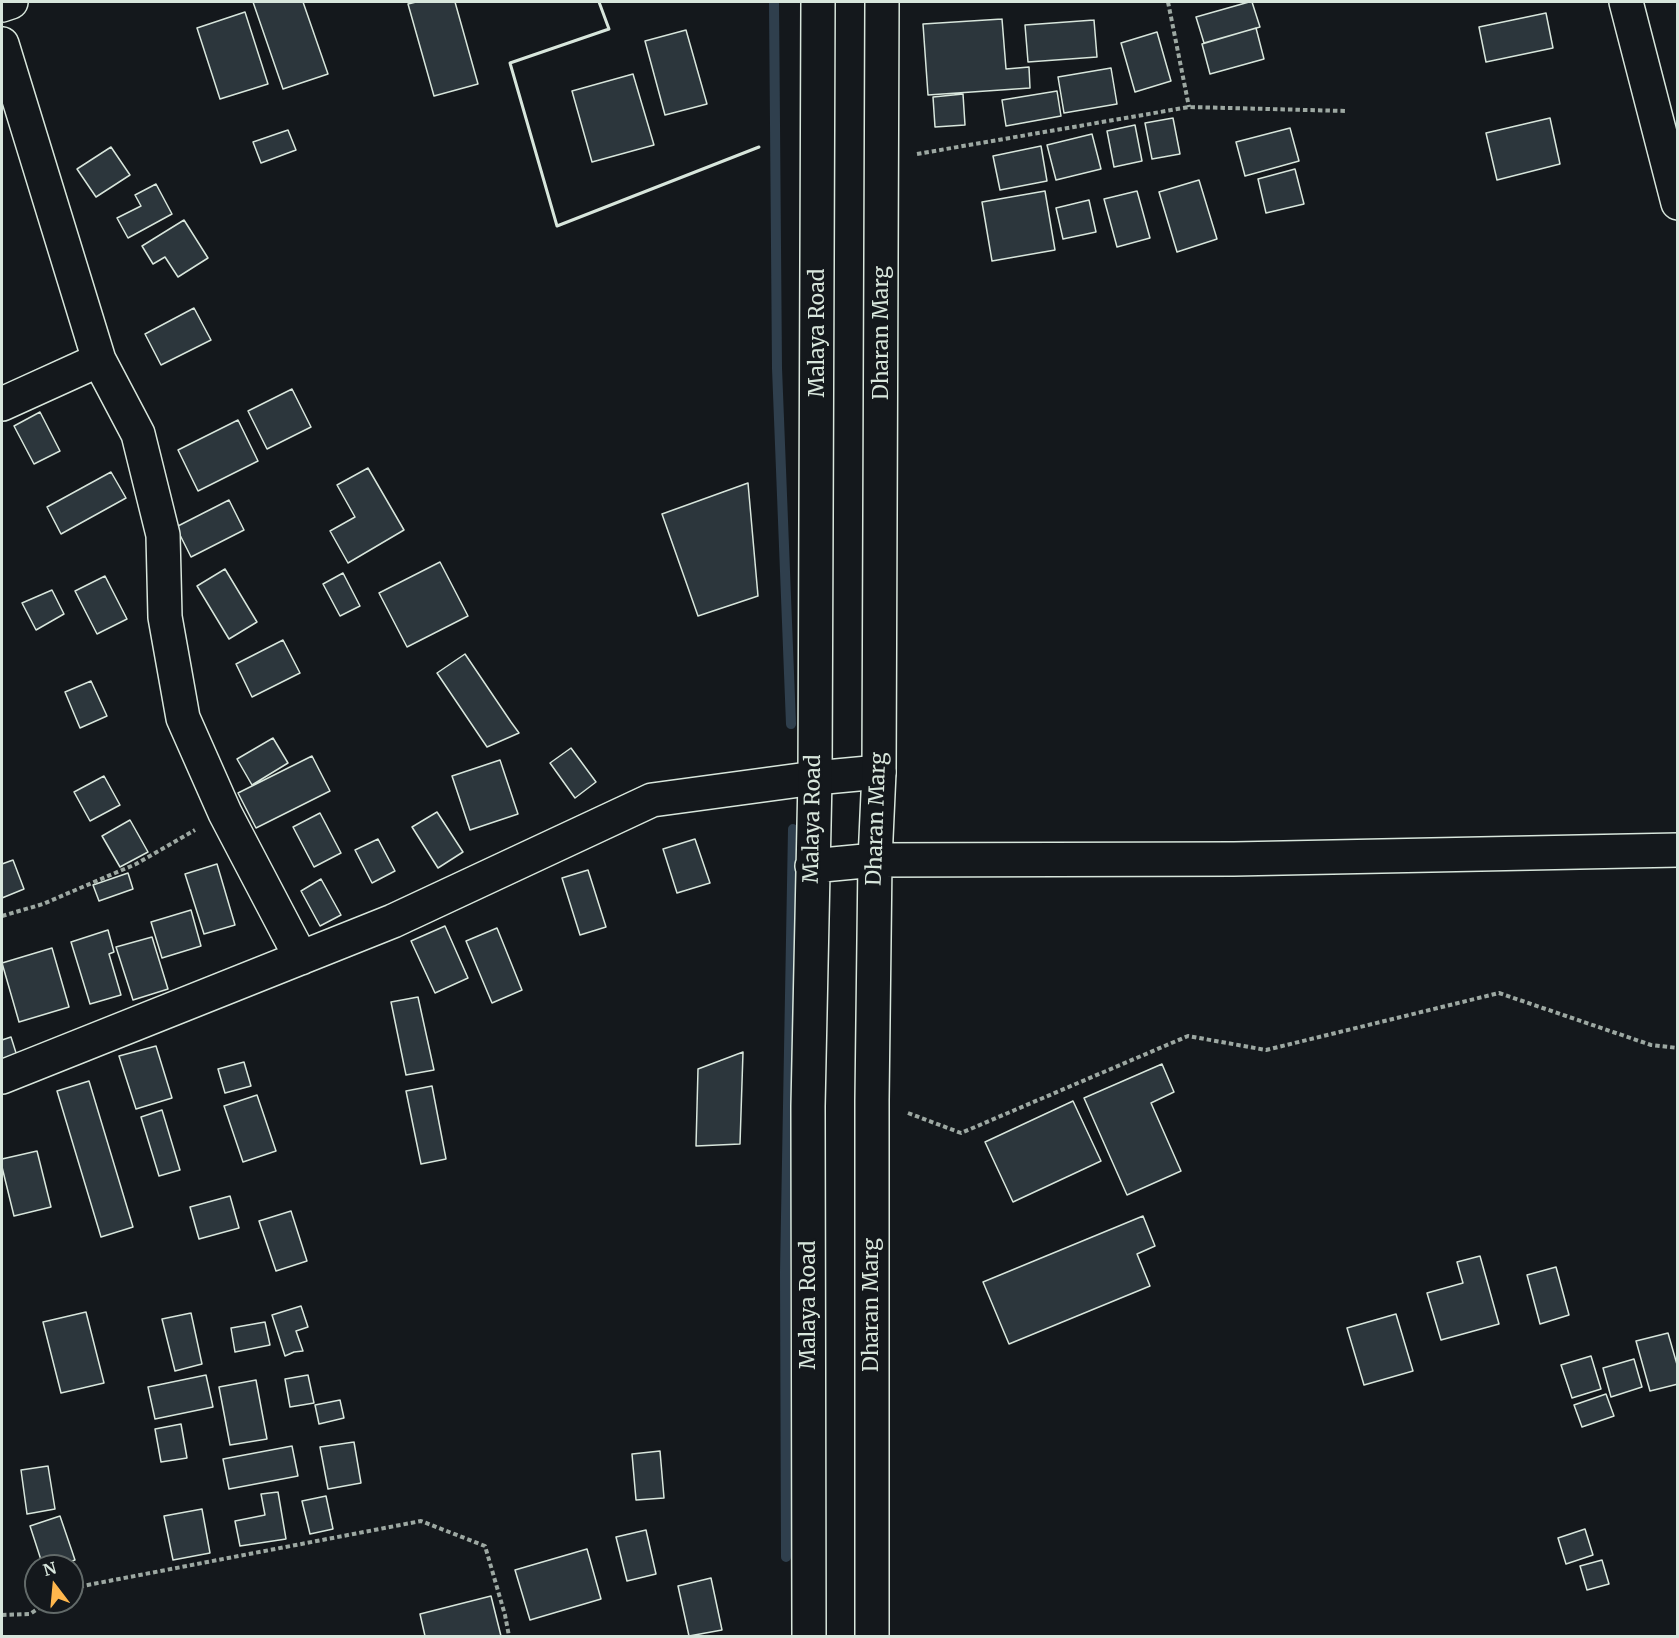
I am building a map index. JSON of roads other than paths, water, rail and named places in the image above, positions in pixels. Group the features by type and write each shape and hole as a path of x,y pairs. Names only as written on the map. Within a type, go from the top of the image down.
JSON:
{"main road":[{"path":"2,4 11,2"},
{"name":"Malaya Road","path":"809,1636 808,1106 815,778 818,2"},
{"name":"Dharan Marg","path":"872,1636 872,1100 875,860 879,772 882,2"},
{"path":"1626,2 1677,203"},
{"path":"2,44 99,360 138,434 163,535 165,617 183,718 225,813 301,958"},
{"path":"2,404 99,360"},
{"path":"2,1077 393,921 652,801 815,778 879,772"},
{"path":"812,866 875,860 1246,859 1677,850"}],"waterway":[{"path":"774,2 777,368 791,724"},
{"path":"786,1557 785,1272 793,829"}]}
